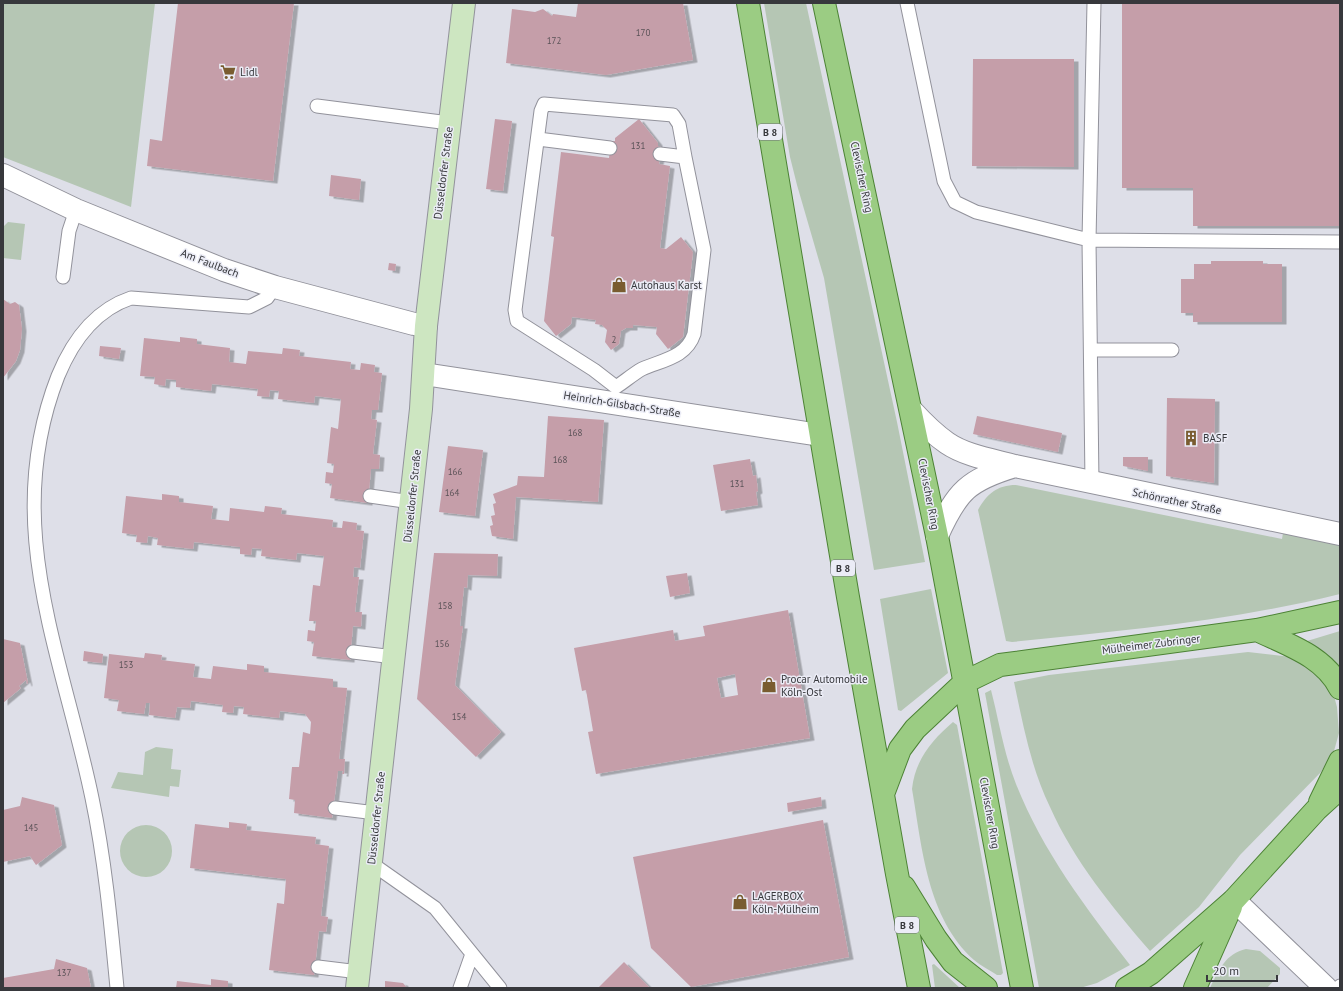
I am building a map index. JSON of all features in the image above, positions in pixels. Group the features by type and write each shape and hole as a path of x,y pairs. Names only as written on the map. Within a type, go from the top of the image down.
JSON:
{"main road":[{"name":"B 8","path":"748,3 820,435 896,874 919,988"},
{"name":"Clevischer Ring","path":"824,3 912,411 965,682 1022,988"},
{"name":"Mülheimer Zubringer","path":"883,794 900,749 914,729 965,682 1000,665 1258,630 1314,619 1340,612"},
{"path":"1258,630 1317,660 1327,670 1340,688"},
{"path":"1316,810 1340,760"},
{"path":"1127,988 1151,973 1234,900 1316,810 1340,788"},
{"path":"896,874 936,939 953,962 986,988"},
{"path":"1195,988 1234,900"}],"street":[{"name":"Düsseldorfer Straße","path":"358,980 411,502 424,374 426,326 464,3"},
{"name":"Am Faulbach","path":"3,175 76,210 224,270 275,287 426,326"},
{"name":"Heinrich-Gilsbach-Straße","path":"424,374 616,395 820,435"},
{"name":"Schönrather Straße","path":"912,411 930,430 953,446 980,457 1092,483 1340,534"},
{"name":"Schönrather Straße","path":"937,536 947,514 969,486 988,474 1015,466"},
{"path":"1234,900 1326,988"}],"lane":[{"path":"907,3 944,181 955,202 976,212 1090,240 1340,242"},
{"path":"1092,483 1090,240 1094,3"},
{"path":"544,104 673,115 679,124 685,157 704,250 694,334 691,344 677,356 641,370 616,395 594,370 517,320 515,310 541,111 544,104"},
{"path":"317,106 449,123"},
{"path":"538,139 610,148"},
{"path":"660,154 685,157"},
{"path":"63,277 69,231 76,210"},
{"path":"117,988 101,851 92,798 40,596 35,560 31,524 32,489 41,421 62,367 78,338 98,317 118,303 131,298 249,307 267,298 275,287"},
{"path":"1091,350 1172,350"},
{"path":"370,496 411,502"},
{"path":"353,652 394,657"},
{"path":"1316,810 1340,797"},
{"path":"335,808 376,813"},
{"path":"370,863 435,908 500,988"},
{"path":"460,988 472,954"},
{"path":"318,967 358,980"}],"green space":[{"path":"3,3 155,3 131,207 3,157"},
{"path":"764,3 806,3 897,422 925,562 874,570 824,278 790,157"},
{"path":"8,222 25,224 21,260 3,258 3,227"},
{"path":"1009,485 1016,485 1282,539 1283,533 1340,545 1340,594 1259,611 1177,624 1094,634 1012,642 1006,641 978,510 985,499 993,492"},
{"path":"931,589 948,673 901,711 898,710 880,599"},
{"path":"1340,631 1340,670 1307,644 1307,641"},
{"path":"1248,652 1291,657 1315,670 1334,696 1337,707 1339,733 1334,751 1321,772 1240,855 1199,907 1150,951 1095,883 1070,846 1060,827 1043,792 1033,762 1024,730 1014,682 1049,675"},
{"path":"991,690 1008,761 1016,784 1039,833 1052,856 1082,901 1130,965 1097,983 1080,988 1039,988 985,693"},
{"path":"953,722 957,725 1003,973 1001,975 997,975 974,960 958,943 946,924 936,903 929,880 919,834 912,789 917,769 932,743"},
{"path":"156,747 173,749 171,769 181,770 179,787 170,786 169,797 111,788 118,772 143,775 145,752"},
{"path":"146,825 156,827 164,833 170,841 172,851 170,861 164,869 156,875 146,877 136,875 128,869 122,861 120,851 122,841 128,833 136,827"},
{"path":"1246,949 1260,951 1280,968 1280,974 1267,988 1210,988 1220,969 1228,959 1233,954"},
{"path":"934,964 960,988 935,988 932,965"}],"building":[{"name":"Lidl","path":"178,3 294,3 273,181 147,166 150,139 162,141"},
{"path":"578,3 683,3 693,60 606,75 506,63 512,9 535,12 543,9 552,16 553,14 576,17"},
{"path":"1122,3 1340,3 1340,226 1193,226 1193,188 1122,188"},
{"path":"973,59 1074,59 1074,167 972,166"},
{"path":"495,119 512,121 503,191 486,189"},
{"path":"639,119 658,143 658,146 661,147 659,164 670,166 660,248 666,249 681,237 693,252 683,337 668,349 656,334 657,327 633,325 633,328 626,328 621,331 619,344 611,350 605,342 607,330 602,325 595,324 596,320 572,317 571,324 556,336 544,321 554,237 551,236 561,152 609,158 611,141 615,141 615,138"},
{"path":"331,175 361,179 359,200 329,196"},
{"path":"1211,261 1263,261 1263,264 1282,264 1282,322 1193,322 1193,313 1181,313 1181,279 1194,279 1194,264 1211,264"},
{"path":"389,263 396,264 395,271 388,270"},
{"path":"3,299 10,304 15,302 19,305 22,329 20,350 16,361 3,378"},
{"path":"180,337 197,339 197,344 230,348 229,362 246,364 248,351 282,354 283,348 300,350 299,356 351,362 350,369 360,370 361,363 375,365 374,372 382,373 378,410 372,410 371,419 377,420 373,454 380,455 379,469 371,469 368,503 330,498 332,484 325,483 326,472 333,473 334,464 327,463 331,427 338,429 341,399 315,396 314,403 278,399 279,391 270,390 269,397 257,396 258,389 212,384 211,391 176,387 176,380 166,379 165,386 154,384 155,377 140,376 144,338 180,342"},
{"path":"100,346 121,348 119,359 99,356"},
{"name":"BASF","path":"1167,398 1215,399 1214,483 1166,476"},
{"path":"548,416 604,420 598,502 516,497 513,539 492,536 490,526 493,525 491,516 495,515 493,504 496,503 493,494 517,485 518,476 544,477"},
{"path":"977,416 1062,433 1058,452 973,434"},
{"path":"448,446 483,450 475,516 439,512"},
{"path":"1123,457 1148,457 1148,471 1123,466"},
{"path":"750,459 753,476 756,475 758,505 721,511 713,465"},
{"path":"162,494 179,496 179,502 213,506 211,519 229,521 230,508 264,512 265,506 282,508 281,514 333,520 332,527 342,528 343,521 357,523 356,530 364,531 360,568 354,567 353,577 359,577 355,612 362,612 361,627 353,626 350,660 312,656 314,642 307,641 308,630 315,631 316,621 309,621 313,585 320,586 324,556 297,553 296,560 261,556 262,549 252,548 251,555 240,554 240,547 194,542 193,549 157,545 158,538 148,536 147,543 136,542 137,535 122,533 126,496 162,500"},
{"path":"434,553 498,554 497,576 468,575 467,588 464,587 460,626 463,626 455,685 501,732 476,757 417,699"},
{"path":"687,573 690,593 670,597 666,576"},
{"path":"788,610 810,738 596,774 588,732 593,731 586,690 582,691 574,648 673,630 675,641 705,636 703,626","holes":["735,674 738,695 721,698 717,678"]},
{"path":"3,639 20,643 28,683 27,684 26,680 19,686 21,688 3,703"},
{"path":"84,651 103,654 102,663 83,661"},
{"path":"145,653 162,655 161,660 195,664 193,677 211,679 213,666 247,670 247,664 264,666 264,672 333,679 333,687 347,688 339,759 345,759 344,774 342,774 343,771 338,771 332,818 294,813 295,800 289,799 292,767 299,767 303,732 310,734 311,722 305,714 280,711 279,718 243,714 244,707 234,706 233,713 222,712 223,705 191,701 190,708 177,707 175,718 149,715 150,703 146,703 144,714 117,711 119,700 104,698 109,654 144,658"},
{"path":"22,797 54,805 62,845 36,865 30,856 3,862 3,810 20,806"},
{"path":"821,797 822,806 788,812 787,803"},
{"name":"LAGERBOX Köln-Mülheim","path":"823,820 849,957 691,987 651,948 633,857"},
{"path":"229,822 247,824 246,830 316,837 315,844 329,846 321,916 328,917 326,932 319,931 314,975 269,970 277,903 284,904 286,879 190,868 195,824 229,828"},
{"path":"56,959 87,968 91,988 3,988 3,978 54,969"},
{"path":"624,962 650,988 598,988"},
{"path":"211,979 228,981 228,988 176,988 177,981 211,985"},
{"path":"385,981 403,983 407,988 385,988"}],"place":[{"name":"Lidl","path":"228,72"},
{"name":"Autohaus Karst","path":"619,285"},
{"name":"BASF","path":"1191,438"},
{"name":"Procar Automobile Köln-Ost","path":"769,685"},
{"name":"LAGERBOX Köln-Mülheim","path":"740,902"}]}
